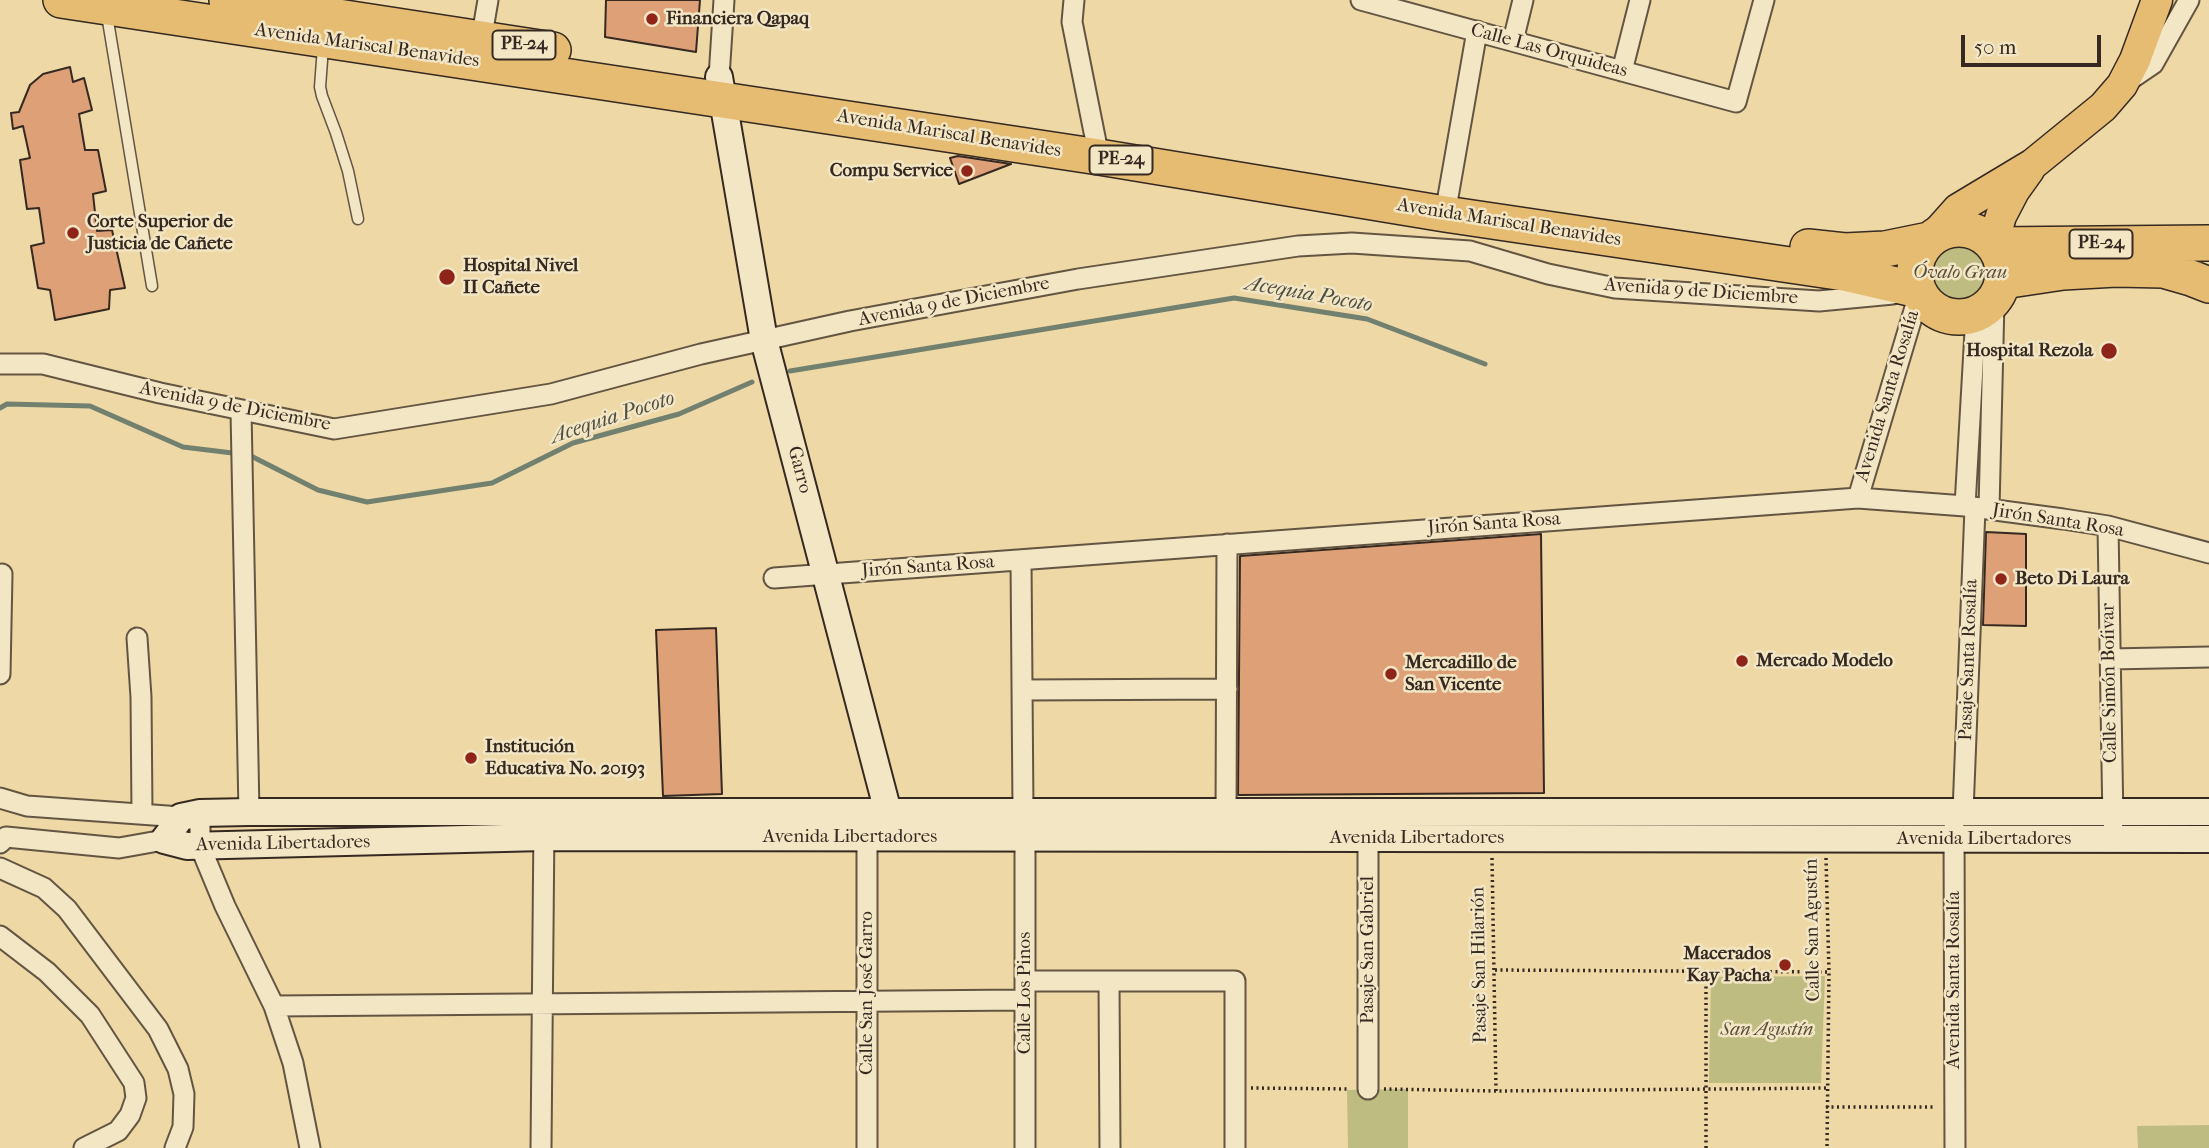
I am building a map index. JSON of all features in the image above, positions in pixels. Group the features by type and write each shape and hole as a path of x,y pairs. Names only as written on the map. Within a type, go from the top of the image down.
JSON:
{"highway":[{"name":"Avenida Mariscal Benavides","path":"61,0 106,7 184,10 326,27 1097,146 1447,203 1844,273 1919,292"},
{"name":"Avenida Mariscal Benavides","path":"227,0 326,27"},
{"name":"Avenida Mariscal Benavides","path":"1447,203 1845,251 1885,248 1931,238"},
{"path":"1950,229 1962,229 1974,231 1993,244 2004,268 1991,299 1964,317 1950,317 1927,304 1919,292 1914,271 1916,259 1931,238 1950,229"},
{"name":"PE-24","path":"1993,244 2209,243"},
{"name":"PE-24","path":"1991,299 2063,272 2163,270 2209,285"}],"main road":[{"path":"1931,238 1958,209 2033,164 2102,107 2122,85 2135,60 2157,0"},
{"path":"1993,244 2001,216 2033,164"}],"street":[{"path":"480,51 488,0"},
{"path":"721,88 724,0"},
{"path":"1074,0 1072,22 1097,146"},
{"name":"Calle Las Orquideas","path":"1361,0 1396,4 1477,31 1736,102 1764,0"},
{"path":"1513,41 1523,0"},
{"path":"1622,71 1640,0"},
{"path":"2122,85 2153,64 2189,0"},
{"path":"1447,203 1477,31"},
{"name":"Garro","path":"721,88 764,340 827,575 882,829"},
{"name":"Avenida 9 de Diciembre","path":"0,364 43,364 242,411 342,428 551,394 764,340 1078,279 1298,246 1352,243 1470,251 1548,274 1629,289 1819,301 1919,292"},
{"name":"Avenida Santa Rosalía","path":"1857,498 1919,292"},
{"path":"1976,508 1991,299"},
{"path":"242,411 249,812"},
{"name":"Jirón Santa Rosa","path":"774,578 1857,498 1976,508 2108,526 2209,553"},
{"name":"Pasaje Santa Rosalía","path":"1959,812 1976,508"},
{"name":"Calle Simón Boíivar","path":"2108,526 2113,839"},
{"path":"1226,825 1227,544"},
{"name":"Calle Los Pinos","path":"1021,560 1025,1148"},
{"path":"0,674 2,574"},
{"path":"137,638 141,697 142,813"},
{"path":"2110,659 2209,657"},
{"path":"1023,690 1227,689"},
{"path":"0,798 27,806 190,815 225,906 274,1006 293,1063 310,1148"},
{"name":"Avenida Libertadores","path":"1226,825 1368,811 2209,812"},
{"name":"Pasaje San Gabriel","path":"1368,811 1368,1089"},
{"name":"Avenida Libertadores","path":"164,840 190,815 249,812 544,824 882,829 1024,825 1226,825 1368,838 2209,839"},
{"name":"Avenida Santa Rosalía","path":"1955,1148 1954,839 1959,812"},
{"path":"541,1148 544,824"},
{"name":"Avenida Libertadores","path":"164,840 187,846 200,846 544,824"},
{"name":"Calle San José Garro","path":"867,1148 867,1001 882,829"},
{"path":"3,840 120,848 164,840"},
{"path":"0,868 44,888 67,909 158,1030 178,1069 184,1094 183,1127 175,1148"},
{"path":"0,936 47,972 90,1015 134,1083 136,1098 130,1115 118,1131 84,1148"},
{"path":"274,1006 867,1001 1025,990 1108,981 1235,981 1235,1148"},
{"path":"1108,981 1110,1148"}],"lane":[{"path":"106,7 152,286"},
{"path":"326,27 320,87 348,171 358,219"}],"path":[{"name":"Pasaje San Hilarión","path":"1492,838 1496,1091"},
{"name":"Calle San Agustín","path":"1826,838 1829,972 1827,1148"},
{"path":"1494,970 1829,972"},
{"path":"1706,971 1706,1148"},
{"path":"1235,1088 1496,1091 1827,1088"},
{"path":"1826,1107 1955,1107"}],"green space":[{"name":"Óvalo Grau","path":"1960,235 1974,238 1987,246 1995,259 1998,273 1995,287 1987,300 1974,308 1960,311 1946,308 1933,300 1925,287 1922,273 1925,259 1933,246 1946,238"},
{"name":"San Agustín","path":"1825,976 1821,1083 1709,1083 1711,977"},
{"path":"1408,1089 1408,1148 1348,1148 1347,1090"},
{"path":"2209,1125 2209,1148 2138,1148 2137,1126"}],"building":[{"name":"Financiera Qapaq","path":"606,0 700,0 696,52 605,37"},
{"path":"70,67 73,82 84,78 92,110 79,114 85,150 98,150 106,191 93,194 97,231 112,230 125,288 110,290 109,309 55,320 50,290 38,288 31,246 44,243 39,208 27,209 20,160 30,158 23,126 13,129 11,113 19,112 30,85 43,74"},
{"path":"958,156 1011,164 959,184 950,158"},
{"name":"Beto Di Laura","path":"1986,532 2026,534 2026,626 1983,625"},
{"name":"Mercadillo de San Vicente","path":"1541,534 1544,793 1238,795 1240,556"},
{"path":"716,628 722,794 663,796 656,630"}],"waterway":[{"name":"Acequia Pocoto","path":"790,371 1234,298 1367,319 1485,364"},
{"name":"Acequia Pocoto","path":"0,408 7,404 90,406 183,447 249,455 318,490 367,502 492,483 573,443 679,414 752,382"}],"place":[{"name":"Financiera Qapaq","path":"652,19"},
{"name":"Compu Service","path":"967,171"},
{"name":"Corte Superior de Justicia de Cañete","path":"73,233"},
{"name":"Hospital Nivel II Cañete","path":"447,277"},
{"name":"Hospital Rezola","path":"2109,351"},
{"name":"Beto Di Laura","path":"2001,579"},
{"name":"Mercado Modelo","path":"1742,661"},
{"name":"Mercadillo de San Vicente","path":"1391,674"},
{"name":"Institución Educativa No. 20193","path":"471,758"},
{"name":"Macerados Kay Pacha","path":"1785,965"}]}
